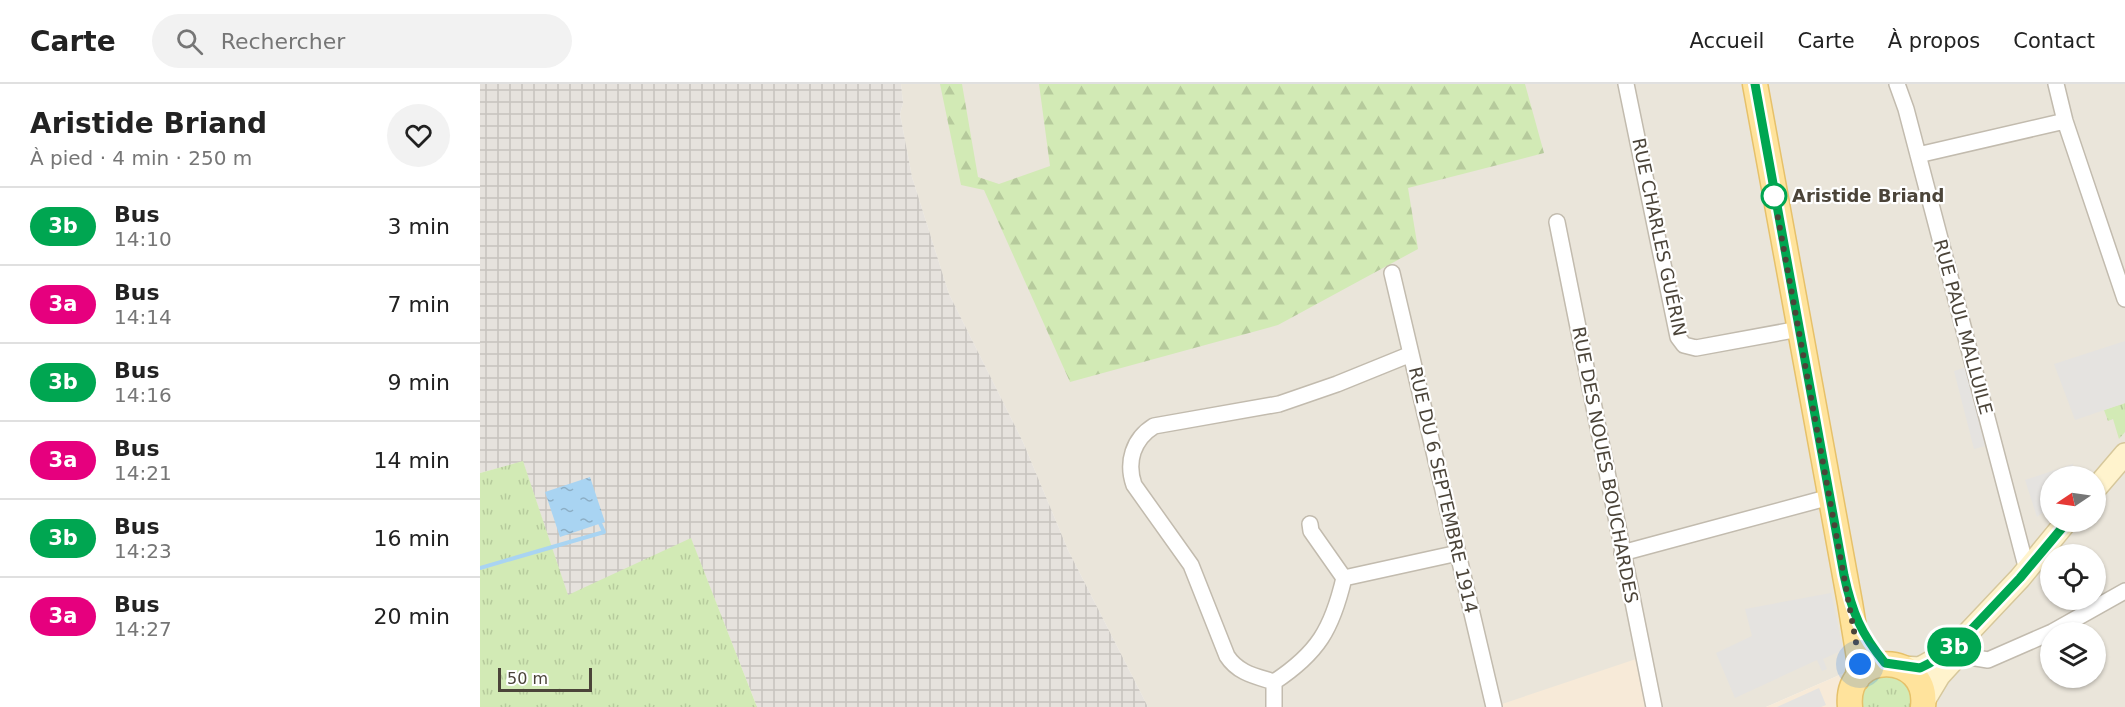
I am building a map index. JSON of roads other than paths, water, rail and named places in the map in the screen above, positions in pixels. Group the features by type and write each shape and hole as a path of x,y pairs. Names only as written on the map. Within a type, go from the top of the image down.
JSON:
{"main road":[{"path":"1755,84 1860,664 1850,697"},
{"path":"2106,476 2125,454"},
{"path":"1850,697 1872,667 1894,665 1920,668 1952,650 2059,532"},
{"path":"1924,704 1939,676 1986,625 2023,574"},
{"path":"1850,603 1869,644 1894,665 1918,680 1924,704"}],"street":[{"name":"RUE CHARLES GUÉRIN","path":"1626,84 1678,337 1684,345 1696,348 1799,329"},
{"name":"RUE PAUL MALLUILE","path":"1897,84 1918,155 2023,574"},
{"path":"2056,84 2065,121 2125,299"},
{"path":"1918,155 2065,121"},
{"name":"RUE DES NOUES BOUCHARDES","path":"1557,222 1654,707"},
{"name":"RUE DU 6 SEPTEMBRE 1914","path":"1392,273 1494,707"},
{"path":"1274,682 1238,670 1227,656 1191,565 1134,485 1131,470 1134,448 1143,434 1154,426 1279,404 1337,384 1411,354"},
{"path":"1622,553 1830,497"},
{"path":"1310,524 1311,531 1344,578"},
{"path":"1344,578 1458,553"},
{"path":"1274,682 1296,667 1313,650 1329,626 1344,578"},
{"path":"1958,655 1988,660 2052,632 2125,591"},
{"path":"1274,682 1274,707"}],"water":[{"path":"590,477 605,522 560,537 545,492"}],"waterway":[{"path":"480,568 604,532 599,521"}],"place":[{"name":"Aristide Briand","path":"1774,196"}]}
